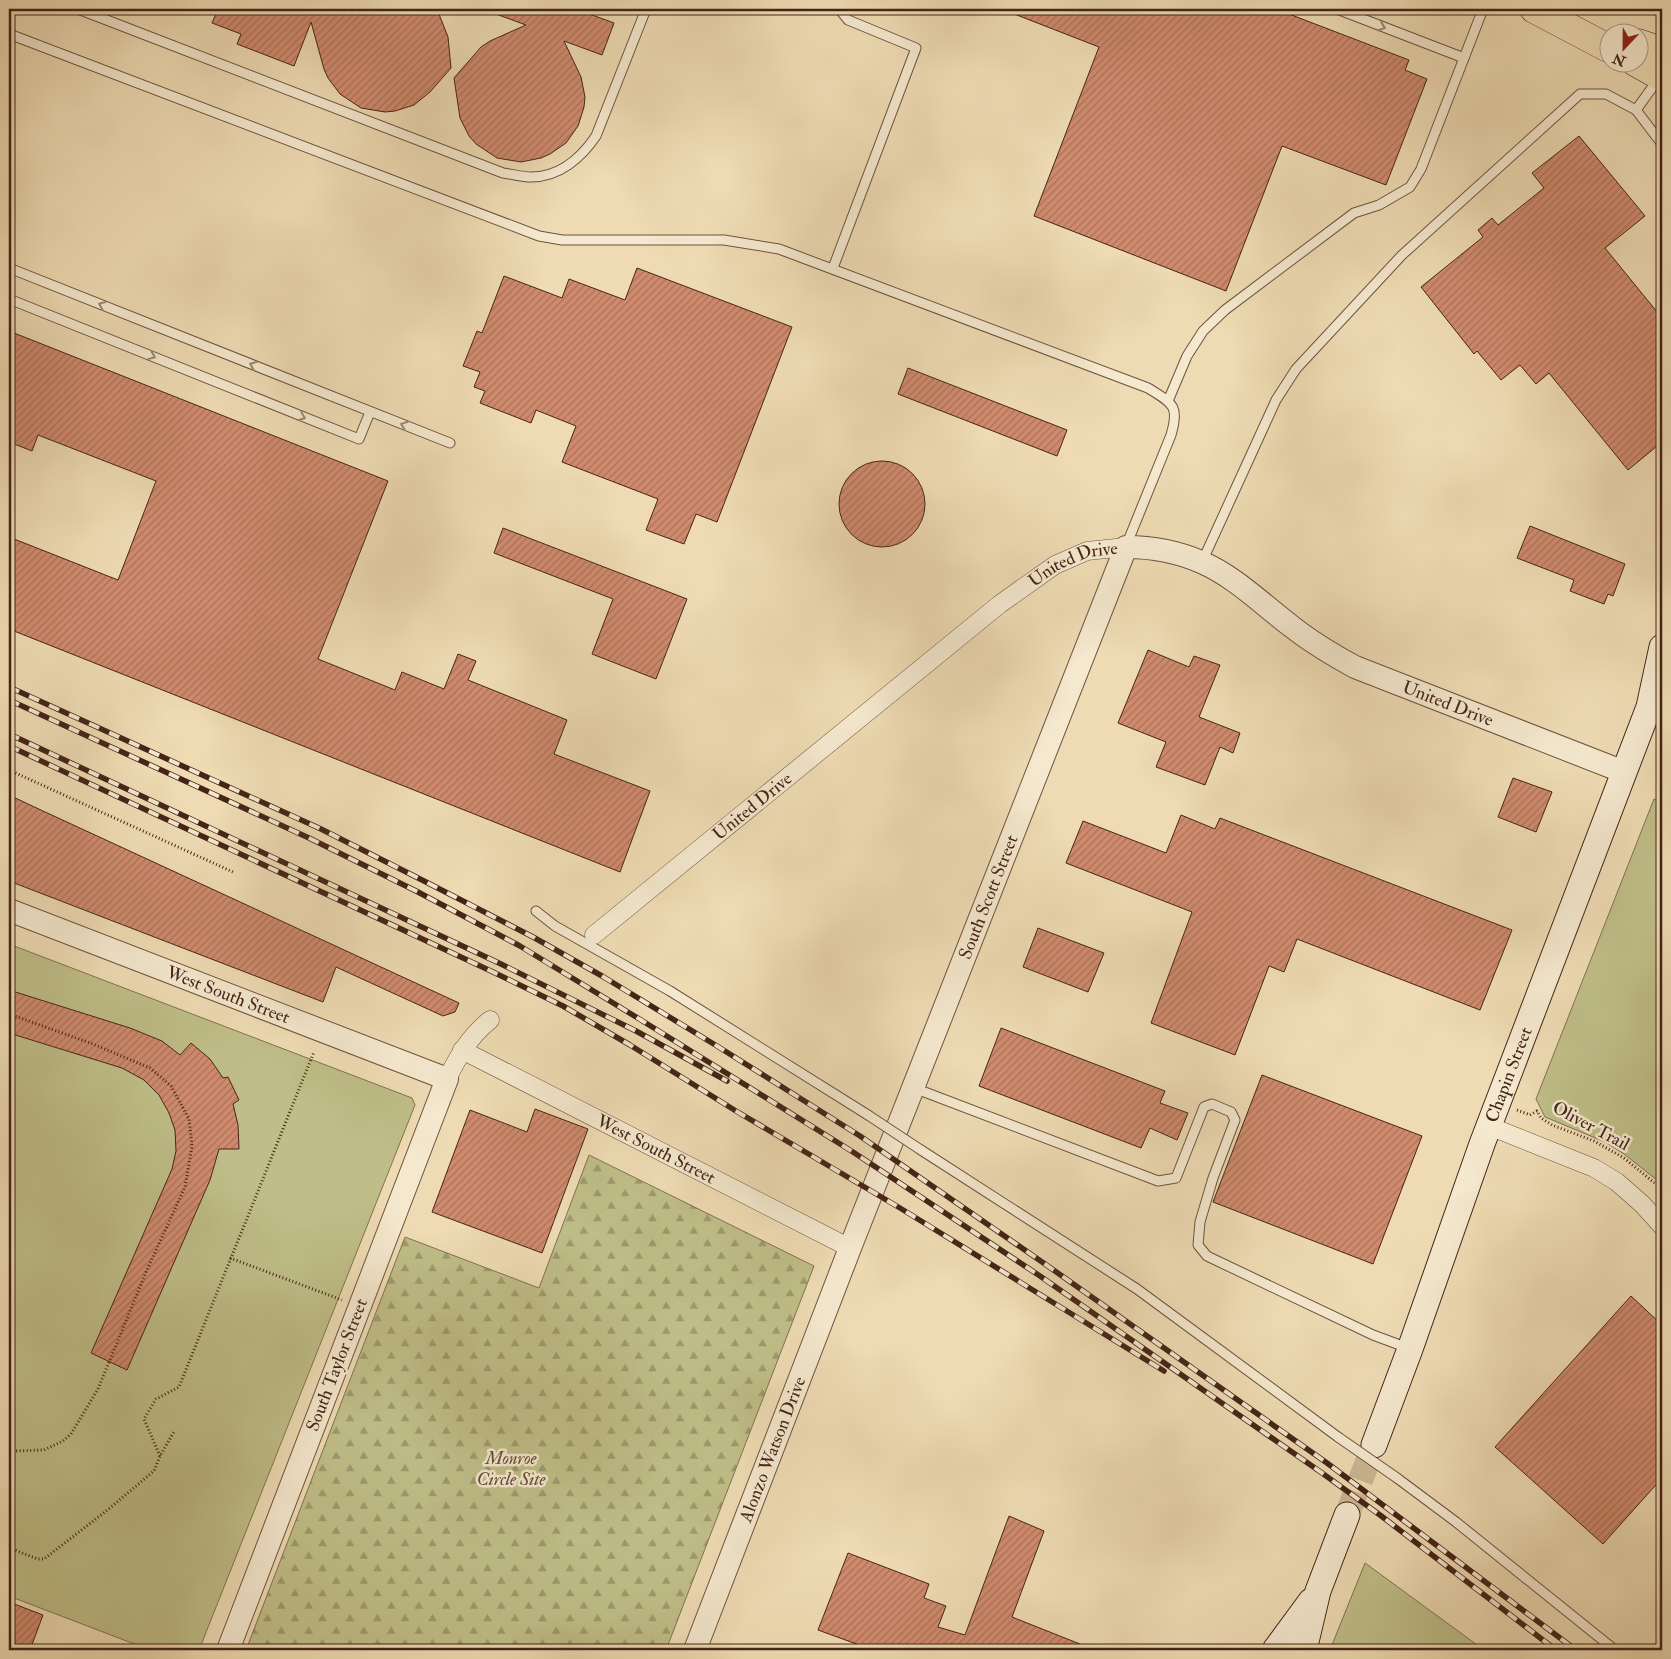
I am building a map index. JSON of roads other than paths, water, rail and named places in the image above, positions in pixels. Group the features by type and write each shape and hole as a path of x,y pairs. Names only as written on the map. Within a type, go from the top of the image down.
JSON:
{"main road":[{"path":"1534,9 1598,30"},
{"path":"1534,9 1598,43"},
{"path":"1648,53 1662,68"},
{"path":"1648,65 1662,68"},
{"name":"Chapin Street","path":"1374,1445 1489,1126 1649,707 1662,647"},
{"name":"Chapin Street","path":"1649,707 1662,685"},
{"path":"1304,1650 1318,1591 1347,1515"},
{"path":"1275,1650 1318,1591"}],"street":[{"name":"United Drive","path":"594,935 1000,604 1055,565 1087,551 1126,546 1156,548 1178,553 1202,562 1229,578 1323,650 1356,667 1624,772"},
{"name":"South Scott Street","path":"850,1248 1126,546"},
{"name":"West South Street","path":"9,910 447,1079"},
{"path":"447,1079 462,1050 477,1030 490,1020"},
{"name":"West South Street","path":"462,1050 850,1248"},
{"name":"South Taylor Street","path":"228,1650 447,1079"},
{"path":"1489,1126 1594,1168 1617,1182 1642,1204 1662,1226"},
{"name":"Alonzo Watson Drive","path":"695,1650 850,1248"}],"lane":[{"path":"78,9 503,172 530,177 550,174 569,165 585,151 596,136 646,9"},
{"path":"833,268 916,48 848,20 839,9"},
{"path":"1337,9 1464,58"},
{"path":"1168,401 1187,356 1203,331 1225,310 1354,213 1379,204 1410,187 1421,169 1483,9"},
{"path":"9,34 539,236 578,241 724,240 780,249 1148,388 1168,401 1173,408 1175,420 1171,435 1126,546"},
{"path":"1636,110 1662,68"},
{"path":"1202,562 1276,400 1296,369 1402,254 1580,94 1606,94 1636,110 1662,144"},
{"path":"9,268 450,442"},
{"path":"9,299 359,439 370,412"},
{"path":"536,911 555,926 670,991 868,1115 1136,1289 1456,1522 1615,1650"},
{"path":"913,1088 1158,1181 1176,1178 1204,1107 1212,1104 1231,1112 1235,1120 1213,1178 1200,1222 1198,1245 1207,1256 1373,1335 1410,1349"}],"tunnel":[{"path":"1347,1515 1374,1445"}],"railway":[{"path":"9,687 321,829 424,881 533,937 602,976 717,1046 860,1136 1045,1264 1327,1463 1576,1650"},
{"path":"9,700 309,838 416,891 520,946 641,1020 853,1152 1040,1276 1380,1515 1556,1650"},
{"path":"9,734 501,964 636,1031 727,1081"},
{"path":"9,746 563,1006 900,1208 1164,1371"}],"park label":[{"name":"Monroe Circle Site","path":"511,1468"}]}
